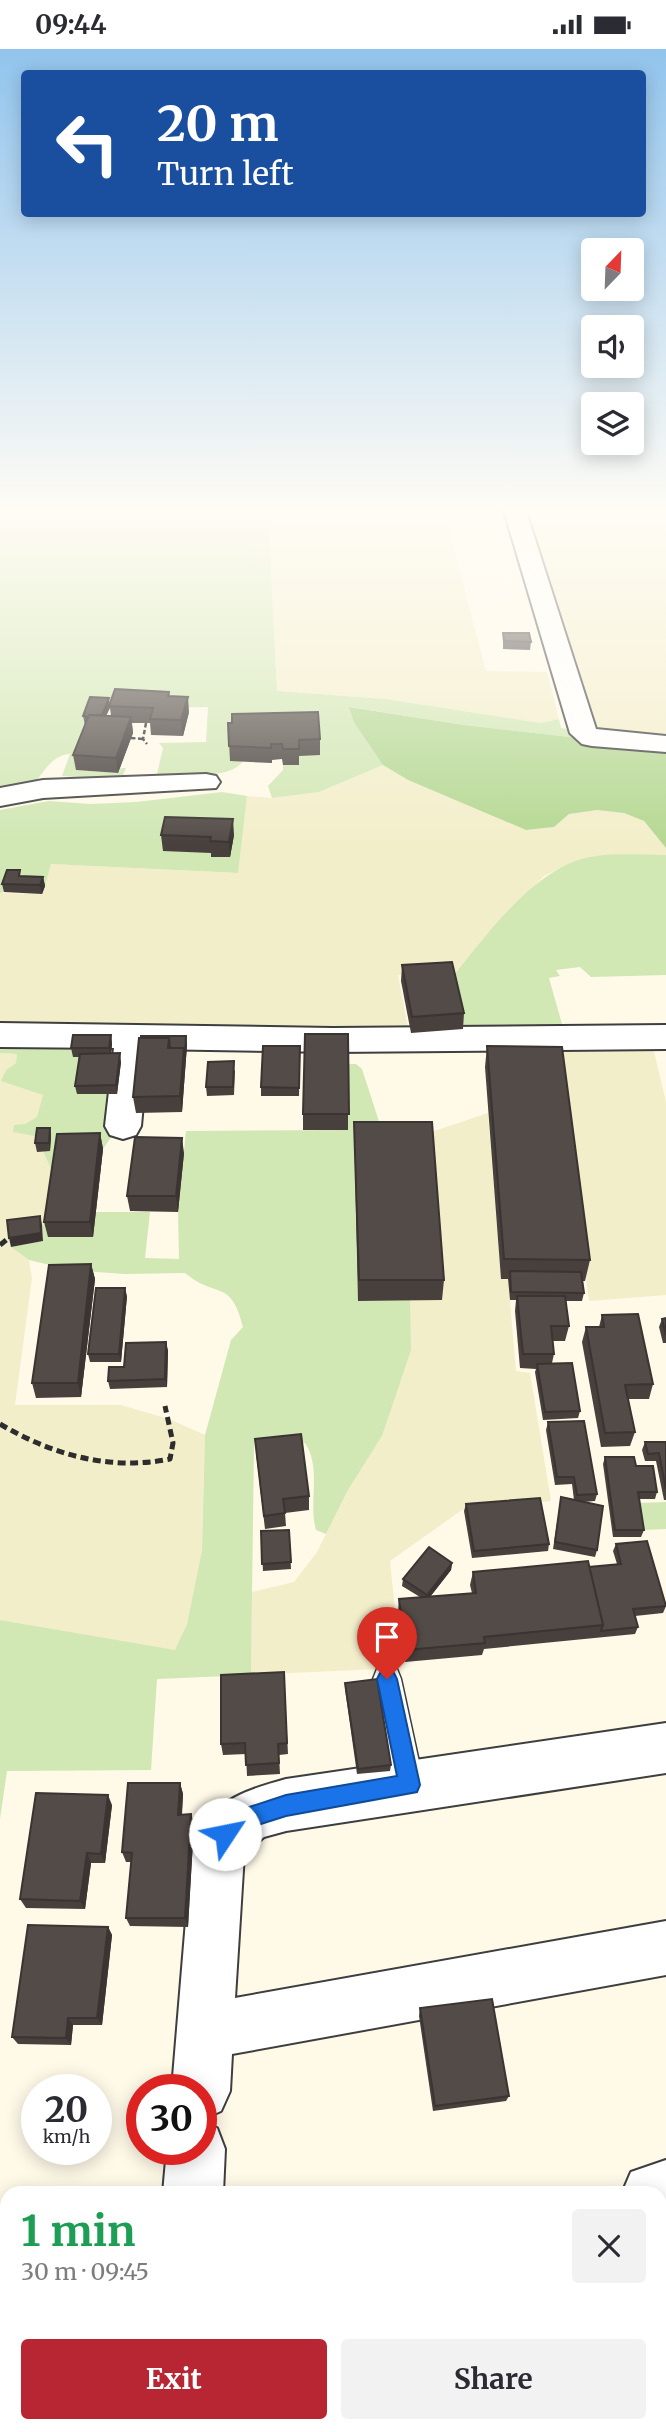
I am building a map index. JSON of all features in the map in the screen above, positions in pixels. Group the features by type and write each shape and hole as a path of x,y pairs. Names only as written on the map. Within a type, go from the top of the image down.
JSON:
{"street":[{"path":"549,622 584,733 592,737 666,744"},
{"path":"0,797 43,789 206,782"},
{"path":"0,1035 132,1038 666,1037"},
{"path":"123,1126 132,1038"},
{"path":"202,2074 218,1848 225,1834 239,1821 286,1805 666,1748"},
{"path":"206,2031 666,1948"},
{"path":"193,2186 195,2165"}],"lane":[{"path":"387,1679 409,1785"}],"path":[{"path":"146,723 143,739 147,744"},
{"path":"131,739 143,739"},
{"path":"0,1245 10,1237"},
{"path":"0,1425 54,1451 96,1461 149,1465 170,1459 175,1448 175,1440 164,1413 165,1406"}],"shaded area":[{"path":"274,622 473,622 486,671 547,672 559,719 541,723 386,699 277,691"},
{"path":"563,622 666,622 666,738 599,734"},
{"path":"383,765 408,780 526,830 554,827 569,814 597,810 624,813 644,821 666,848 666,855 595,856 574,862 544,876 488,933 452,976 398,975 409,1032 0,1026 0,893 42,894 51,864 237,873 247,796 272,798 319,792"},
{"path":"652,1043 666,1102 666,1295 589,1301 556,1044"},
{"path":"0,1053 17,1054 16,1063 6,1070 43,1095 38,1117 14,1132 39,1137 38,1151 43,1151 51,1169 45,1224 11,1247 29,1260 32,1278 15,1405 121,1405 169,1419 205,1435 202,1550 187,1624 175,1651 0,1620"},
{"path":"488,1113 501,1279 508,1279 516,1371 530,1373 551,1501 462,1510 390,1561 401,1668 251,1675 252,1592 294,1582 317,1552 348,1490 382,1436 410,1350 410,1300 442,1299 411,1139"}],"green space":[{"path":"0,622 274,622 277,691 386,699 541,723 559,719 561,728 666,748 464,725 350,707 383,765 319,792 272,798 268,786 283,770 283,765 299,765 299,756 317,727 227,771 203,775 157,774 163,748 159,743 206,742 208,707 108,709 85,724 76,770 118,773 121,768 126,768 121,780 62,776 70,754 54,760 34,783 0,787"},
{"path":"349,707 464,725 666,748 666,848 644,821 624,813 597,810 569,814 554,827 526,830 408,780 383,765 354,722"},
{"path":"222,792 247,796 238,873 51,864 45,886 20,885 9,879 4,892 0,893 0,810 49,801 90,804 136,802"},
{"path":"622,854 666,855 666,975 591,977 580,967 556,970 560,976 549,978 564,1031 464,1033 451,978 497,922 534,886 574,861"},
{"path":"0,1042 75,1044 117,1094 114,1133 103,1149 93,1237 96,1212 150,1212 145,1258 179,1259 178,1212 186,1131 348,1130 348,1064 356,1064 362,1069 386,1143 359,1301 410,1300 411,1350 382,1436 348,1490 326,1534 316,1530 313,1463 305,1443 292,1440 254,1442 251,1675 157,1679 151,1770 7,1771 0,1819 0,1620 175,1650 187,1624 202,1550 205,1435 231,1340 243,1327 228,1295 205,1286 185,1273 124,1274 71,1270 29,1260 11,1247 43,1241 42,1225 45,1224 51,1169 43,1151 50,1151 39,1137 13,1132 14,1125 25,1124 37,1117 43,1095 1,1081 6,1070 16,1063 17,1054 0,1053"},
{"path":"666,1502 666,1529 643,1530 639,1503"}],"building":[{"path":"503,633 529,633 531,642 504,641"},
{"path":"115,689 169,692 168,696 188,697 181,720 150,719 153,708 109,706"},
{"path":"90,697 109,698 102,715 83,716"},
{"path":"318,712 320,739 299,740 299,749 283,749 282,744 271,744 271,748 229,746 228,723 232,723 232,714"},
{"path":"89,715 131,717 116,758 73,755"},
{"path":"165,817 233,819 229,842 210,841 211,837 161,835"},
{"path":"7,870 20,870 19,876 43,877 40,885 2,884"},
{"path":"452,962 464,1013 412,1017 402,965"},
{"path":"305,1034 348,1034 349,1114 303,1114"},
{"path":"73,1035 111,1035 109,1048 71,1048"},
{"path":"141,1036 186,1036 185,1055 184,1048 170,1048 169,1038"},
{"path":"139,1038 169,1038 168,1048 184,1048 180,1096 133,1097"},
{"path":"263,1046 300,1046 299,1088 261,1087"},
{"path":"487,1046 562,1047 590,1260 504,1259"},
{"path":"120,1053 116,1085 75,1086 80,1054"},
{"path":"234,1061 233,1087 206,1087 208,1062"},
{"path":"354,1122 432,1122 444,1280 359,1280"},
{"path":"37,1128 50,1128 49,1143 35,1143"},
{"path":"100,1133 90,1222 44,1222 57,1134"},
{"path":"135,1137 182,1138 176,1196 127,1196"},
{"path":"40,1216 41,1233 9,1238 7,1220"},
{"path":"91,1264 78,1383 32,1383 49,1265"},
{"path":"510,1271 581,1272 584,1293 511,1292"},
{"path":"96,1288 125,1288 119,1354 88,1354"},
{"path":"517,1296 565,1296 569,1326 551,1326 554,1354 523,1354"},
{"path":"638,1314 653,1384 625,1385 635,1432 605,1433 586,1327 604,1327 602,1315"},
{"path":"666,1318 666,1335 662,1319"},
{"path":"166,1342 165,1379 108,1381 109,1367 124,1367 126,1343"},
{"path":"572,1363 580,1411 545,1412 537,1364"},
{"path":"584,1421 597,1494 577,1495 574,1477 557,1477 548,1422"},
{"path":"301,1434 309,1496 283,1499 285,1513 264,1516 255,1439"},
{"path":"645,1442 666,1442 666,1489 659,1453 648,1454"},
{"path":"605,1457 634,1457 636,1466 653,1466 657,1492 638,1492 644,1530 615,1530"},
{"path":"561,1497 603,1506 597,1550 555,1542"},
{"path":"540,1498 549,1544 474,1551 466,1504"},
{"path":"289,1530 291,1562 262,1564 261,1531"},
{"path":"647,1541 666,1606 633,1609 638,1627 601,1631 603,1625 589,1567 621,1564 616,1544"},
{"path":"429,1547 452,1563 427,1595 403,1579"},
{"path":"588,1561 603,1625 484,1637 485,1643 406,1650 399,1599 476,1593 473,1572"},
{"path":"284,1672 287,1743 278,1744 279,1763 246,1765 245,1743 221,1744 221,1675"},
{"path":"377,1679 391,1765 358,1769 345,1683"},
{"path":"128,1783 180,1783 178,1815 191,1814 185,1918 126,1918 132,1853 122,1852"},
{"path":"36,1793 108,1795 101,1854 87,1853 80,1901 20,1899"},
{"path":"28,1925 108,1927 97,2018 68,2018 66,2038 12,2037"},
{"path":"492,1999 509,2096 435,2106 420,2008"}],"route":[{"path":"225,1834 239,1821 262,1811 409,1785 387,1679"}]}
